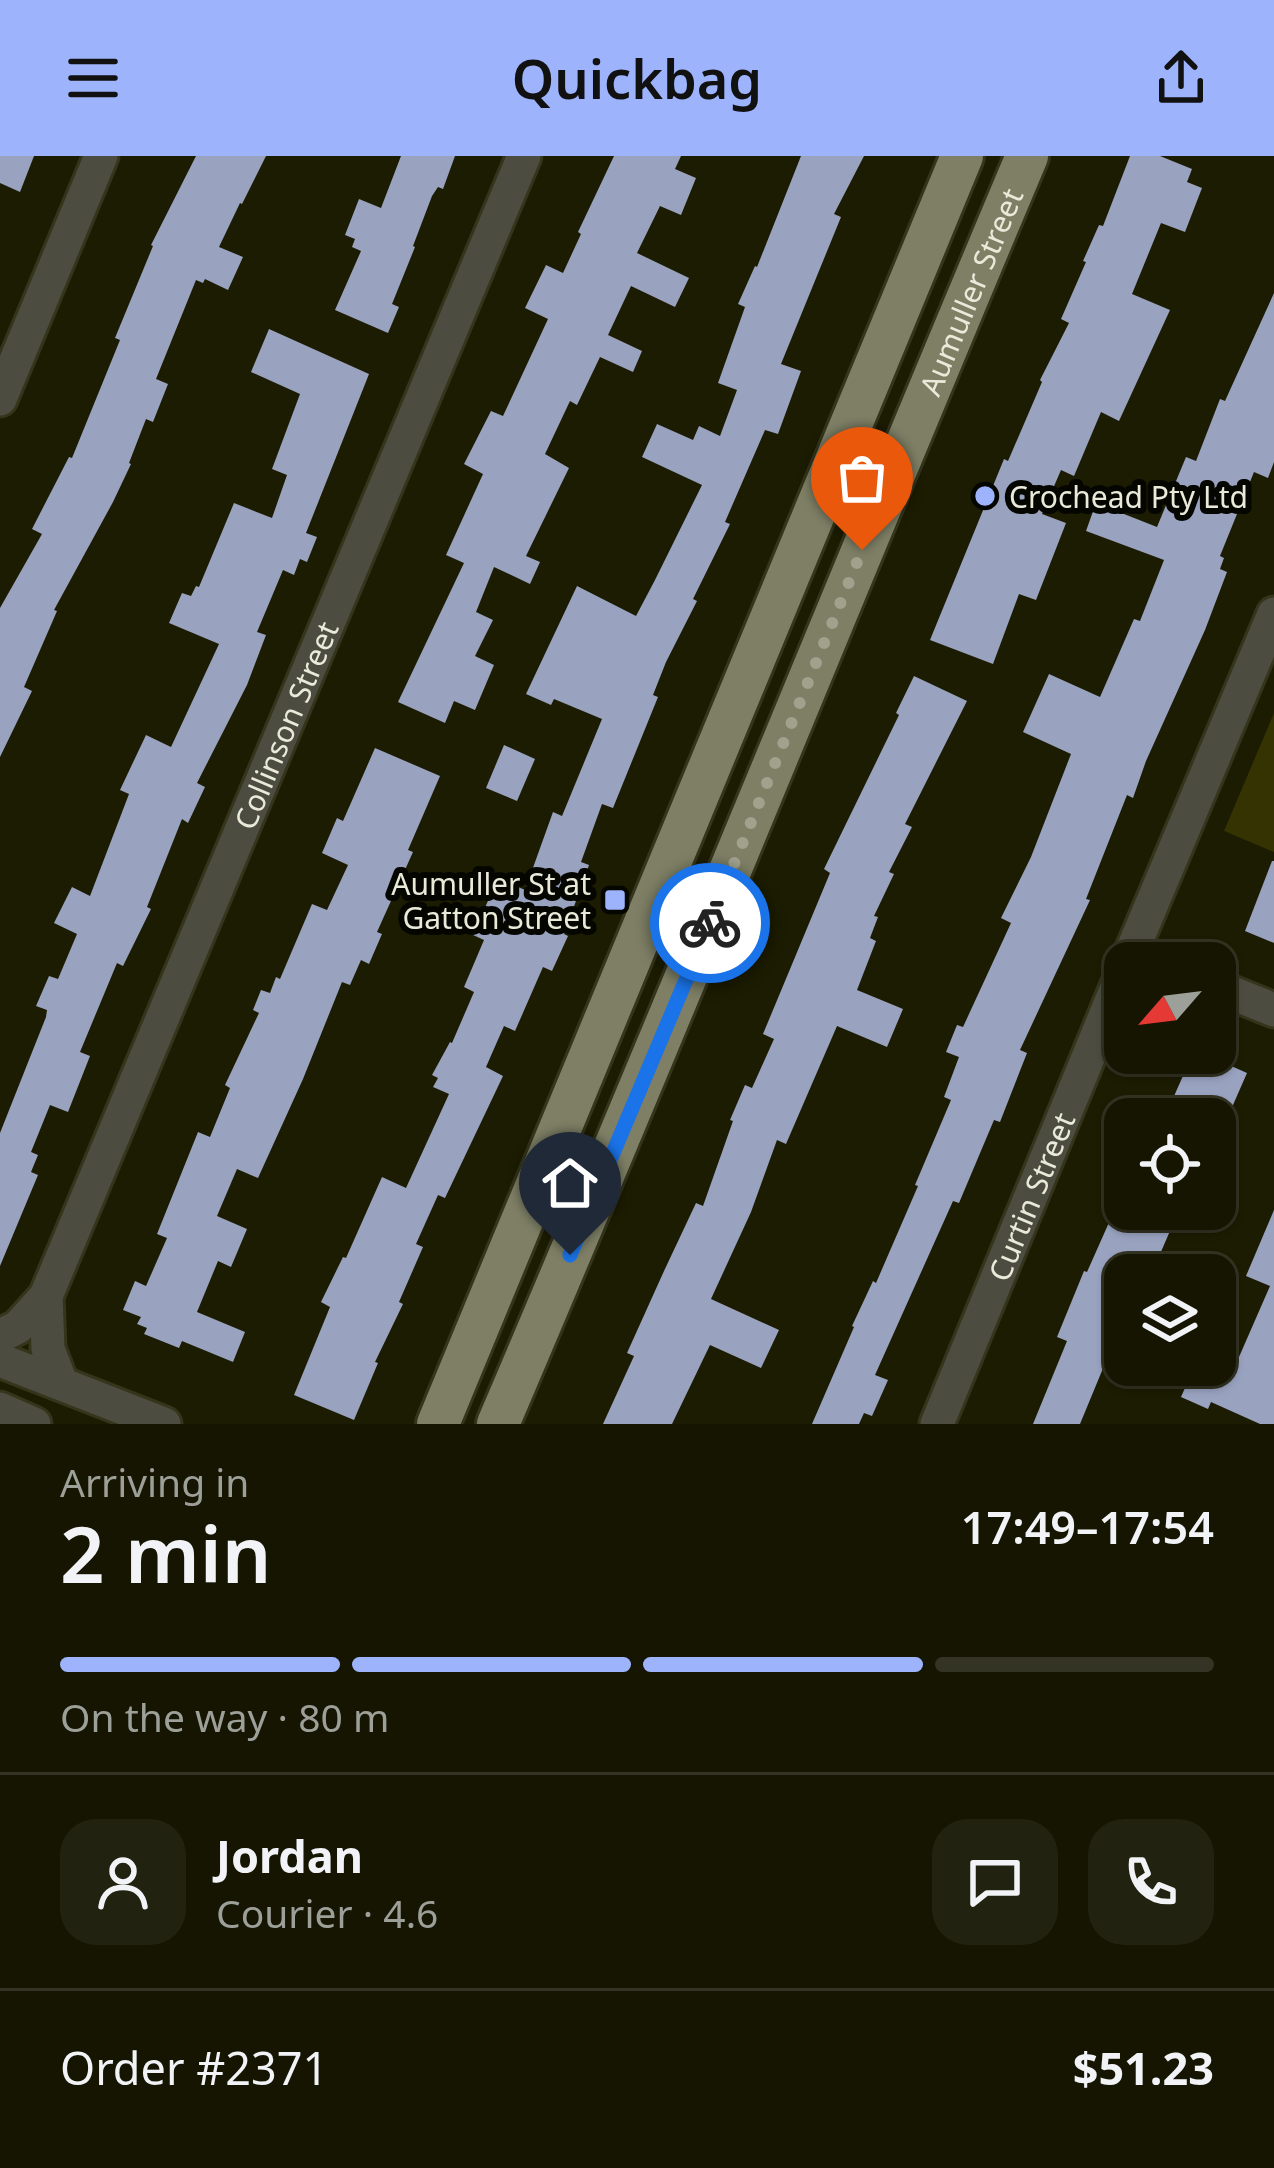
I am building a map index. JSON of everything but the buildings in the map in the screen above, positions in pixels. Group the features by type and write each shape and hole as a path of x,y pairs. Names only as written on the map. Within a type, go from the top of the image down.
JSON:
{"main road":[{"name":"Aumuller Street","path":"498,1424 643,1086 1027,156"},
{"name":"Aumuller Street","path":"439,1424 962,164"},
{"path":"615,995 638,1001 655,992 695,903 743,840"}],"street":[{"path":"0,399 101,156"},
{"name":"Collinson Street","path":"0,1336 18,1327 46,1296 524,156"},
{"name":"Curtin Street","path":"1144,942 1274,614"},
{"path":"1236,995 1274,1010"},
{"name":"Curtin Street","path":"937,1424 1104,1035"},
{"name":"Collinson Street","path":"46,1296 48,1349 61,1383"},
{"path":"0,1360 164,1424"},
{"path":"0,1409 34,1424"}],"shaded area":[{"path":"1274,713 1274,852 1224,831"}],"way so far":[{"path":"710,923 862,550"}],"place":[{"name":"Crochead Pty Ltd","path":"985,496"},
{"name":"Aumuller St at Gatton Street","path":"615,900"}],"route":[{"path":"570,1255 710,923"}]}
